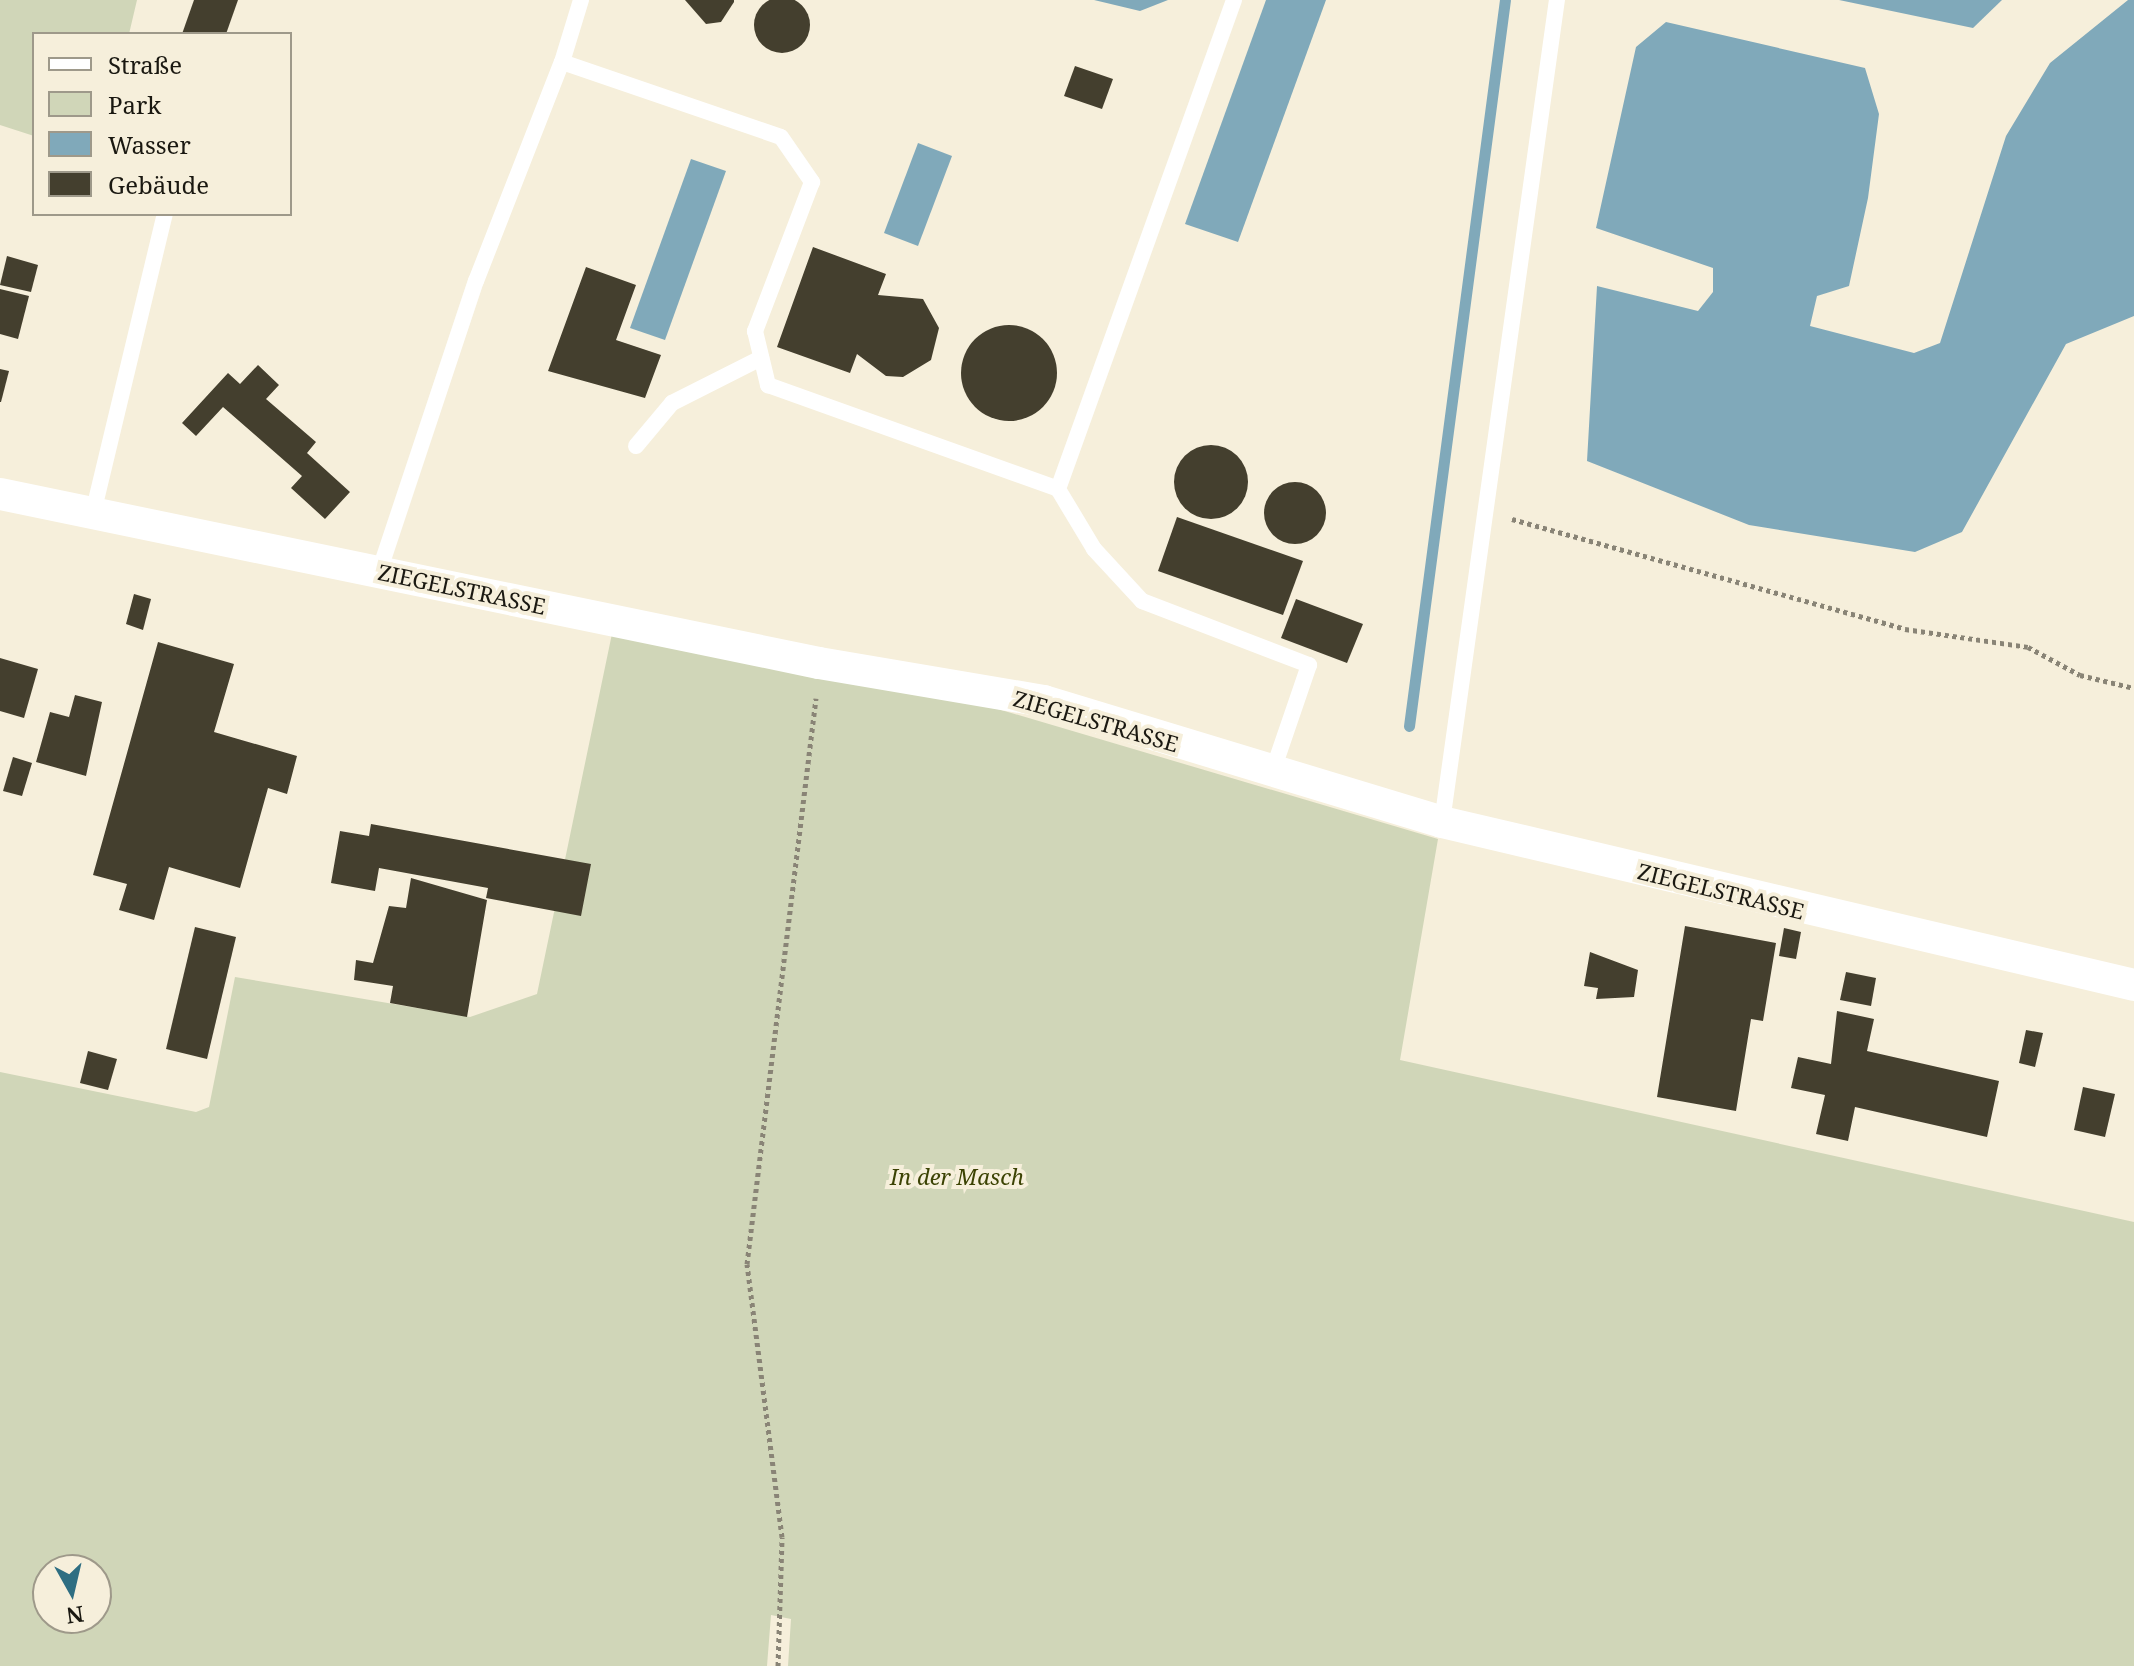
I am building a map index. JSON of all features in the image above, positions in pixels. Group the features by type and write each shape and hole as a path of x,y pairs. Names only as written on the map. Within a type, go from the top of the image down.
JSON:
{"street":[{"name":"ZIEGELSTRASSE","path":"0,494 819,663 1044,701 1271,774 1442,822 2134,985"}],"lane":[{"path":"379,572 476,281 562,62 581,0"},
{"path":"1058,489 1070,439 1234,0"},
{"path":"1442,822 1489,513 1557,0"},
{"path":"562,62 781,137 812,182 755,331 768,385 1058,489 1094,549 1142,601 1309,665 1271,774"},
{"path":"93,513 165,216"},
{"path":"636,446 672,403 761,358"}],"path":[{"path":"1489,513 1905,629 2028,647 2080,675 2134,688"},
{"path":"778,1666 782,1537 747,1264 819,663"}],"green space":[{"path":"0,0 137,0 129,32 32,32 32,135 0,125"},
{"name":"In der Masch","path":"614,624 954,696 1438,839 1400,1060 2134,1222 2134,1666 788,1666 791,1619 771,1615 767,1666 0,1666 0,1072 196,1112 209,1107 235,977 470,1017 537,994"}],"water":[{"path":"1094,0 1168,0 1140,11"},
{"path":"1266,0 1326,0 1238,242 1185,224"},
{"path":"1839,0 2002,0 1973,28"},
{"path":"2128,0 2134,0 2134,316 2066,344 1962,532 1915,552 1749,525 1587,461 1597,286 1698,311 1713,292 1713,268 1596,228 1636,47 1666,22 1865,68 1879,114 1868,198 1849,286 1817,296 1810,326 1914,353 1940,343 2006,136 2050,63"},
{"path":"918,143 952,156 918,246 884,233"},
{"path":"691,159 726,171 665,340 630,328"}],"building":[{"path":"771,-1 793,-1 808,14 808,36 793,51 771,51 756,36 756,14"},
{"path":"194,0 238,0 227,32 183,32"},
{"path":"685,0 734,2 721,22 706,24"},
{"path":"1075,66 1113,79 1102,109 1064,96"},
{"path":"813,247 886,274 878,295 923,299 939,328 931,360 903,377 886,376 857,354 850,373 777,347"},
{"path":"7,256 38,265 31,292 0,285"},
{"path":"586,267 636,285 616,340 661,355 645,398 548,371"},
{"path":"0,289 29,296 18,339 0,334"},
{"path":"1009,325 1027,329 1043,339 1053,355 1057,373 1053,391 1043,407 1027,417 1009,421 991,417 975,407 965,391 961,373 965,355 975,339 991,329"},
{"path":"258,365 279,385 266,399 316,442 307,453 350,492 325,519 291,488 302,476 223,407 196,436 182,423 228,373 240,384"},
{"path":"0,369 9,371 1,402 0,402"},
{"path":"1211,445 1232,451 1242,461 1248,482 1242,503 1232,513 1211,519 1190,513 1180,503 1174,482 1180,461 1190,451"},
{"path":"1295,482 1317,491 1326,513 1317,535 1295,544 1273,535 1264,513 1273,491"},
{"path":"1177,517 1303,561 1283,615 1158,571"},
{"path":"134,594 151,599 143,630 126,624"},
{"path":"1296,599 1363,624 1347,663 1281,638"},
{"path":"158,642 234,664 214,732 297,756 287,794 268,788 240,888 169,867 154,920 119,910 127,884 93,875"},
{"path":"0,658 38,669 24,718 0,711"},
{"path":"75,695 102,702 86,776 36,762 50,712 69,717"},
{"path":"13,757 32,763 22,796 3,791"},
{"path":"371,824 591,864 581,916 486,898 488,888 379,868 375,891 331,883 340,831 369,836"},
{"path":"411,878 487,900 467,1017 390,1003 393,986 354,980 356,960 373,963 389,906 406,908"},
{"path":"1685,926 1776,943 1763,1021 1751,1019 1736,1111 1657,1097"},
{"path":"195,927 236,937 207,1059 166,1049"},
{"path":"1784,928 1801,932 1796,959 1779,956"},
{"path":"1590,952 1638,970 1634,997 1596,999 1598,988 1584,986"},
{"path":"1846,972 1876,978 1871,1006 1840,1000"},
{"path":"1837,1011 1874,1019 1867,1051 1999,1081 1987,1137 1855,1107 1848,1141 1816,1134 1825,1095 1791,1088 1798,1057 1831,1064"},
{"path":"2026,1030 2043,1033 2035,1067 2019,1063"},
{"path":"88,1051 117,1059 108,1090 80,1083"},
{"path":"2083,1087 2115,1094 2105,1137 2074,1130"}],"waterway":[{"path":"1409,726 1505,0"}]}
